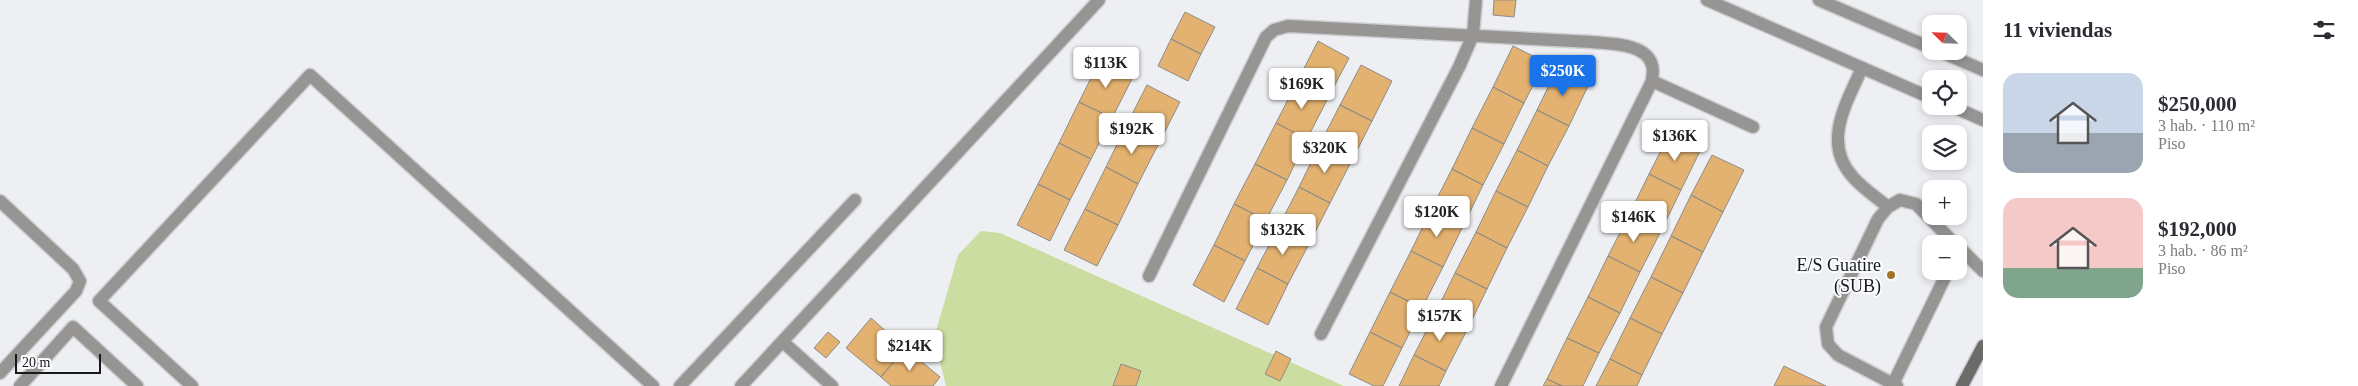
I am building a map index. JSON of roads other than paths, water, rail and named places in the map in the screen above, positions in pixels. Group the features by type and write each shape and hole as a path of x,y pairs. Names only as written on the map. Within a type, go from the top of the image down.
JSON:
{"main road":[{"path":"1962,386 1983,346"}],"street":[{"path":"742,386 1099,0"},
{"path":"1321,334 1459,67 1473,35 1476,0"},
{"path":"1707,0 1922,94"},
{"path":"1820,0 1922,44"},
{"path":"1149,276 1266,37 1274,30 1288,26 1592,42 1625,46 1642,52 1652,65 1652,81 1501,386"},
{"path":"1960,60 1983,70"},
{"path":"1862,68 1838,124 1837,140 1841,157 1852,176 1888,206"},
{"path":"192,386 99,301 310,75 653,386"},
{"path":"1652,81 1753,127"},
{"path":"1967,113 1983,120"},
{"path":"680,386 855,200"},
{"path":"1944,280 1895,385 1838,355 1828,344 1826,327 1878,219 1888,206 1900,200 1916,204 1946,235"},
{"path":"0,201 73,269 80,281 76,291 0,373"},
{"path":"1967,256 1983,271"},
{"path":"20,386 73,327 137,386"},
{"path":"783,342 832,386"}],"place":[{"name":"E/S Guatire (SUB)","path":"1891,275"}]}
